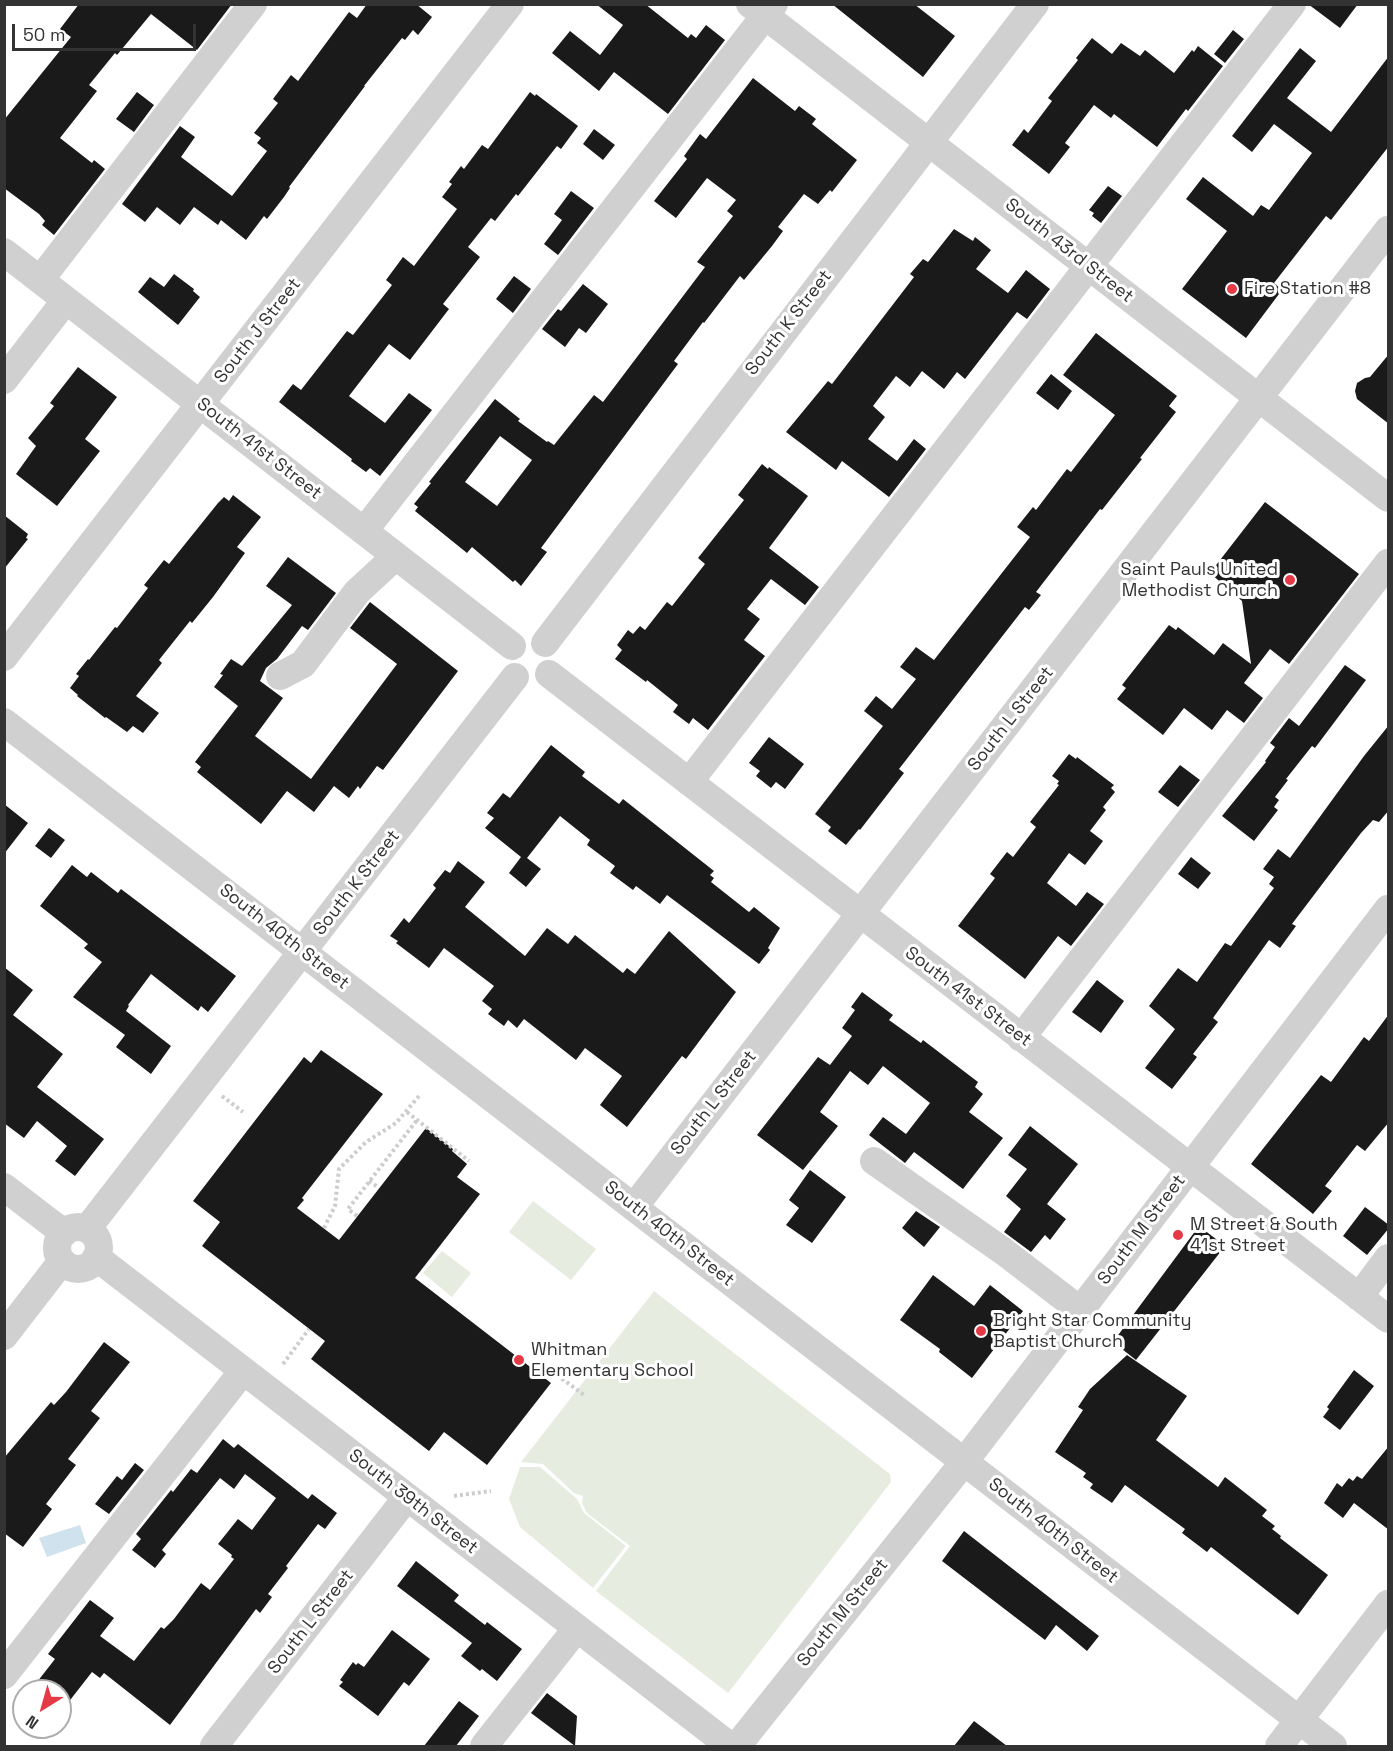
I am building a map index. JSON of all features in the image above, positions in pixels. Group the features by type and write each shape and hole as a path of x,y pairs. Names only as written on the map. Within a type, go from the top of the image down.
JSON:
{"street":[{"path":"40,280 253,4"},
{"name":"South J Street","path":"4,657 202,405 510,4"},
{"name":"South K Street","path":"545,643 1035,4"},
{"path":"689,782 1292,4"},
{"path":"364,531 763,8"},
{"name":"South 43rd Street","path":"763,8 929,142 1389,498"},
{"name":"South L Street","path":"634,1207 1389,230"},
{"name":"South 41st Street","path":"4,252 512,646"},
{"path":"4,380 66,300"},
{"path":"280,676 303,664 357,592 396,556"},
{"path":"1022,1038 1389,563"},
{"path":"524,638 538,639 545,643 553,654 549,674 536,682 522,681 515,677 508,659 512,646 524,638"},
{"name":"South 41st Street","path":"549,674 1389,1319"},
{"name":"South K Street","path":"75,1231 303,952 515,677"},
{"name":"South 40th Street","path":"4,722 1333,1746"},
{"name":"South M Street","path":"737,1746 964,1462 1389,909"},
{"path":"874,1161 1003,1251 1080,1310"},
{"path":"4,1187 75,1231 92,1233 98,1245 96,1257 92,1263 80,1268 73,1268 62,1262 57,1250 57,1244 75,1231"},
{"name":"South 39th Street","path":"96,1257 730,1746"},
{"path":"1359,1297 1389,1258"},
{"path":"4,1336 62,1262"},
{"path":"4,1675 243,1371"},
{"name":"South L Street","path":"214,1746 407,1497"},
{"path":"1279,1746 1389,1604"},
{"path":"484,1746 577,1628"}],"path":[{"path":"324,1228 335,1206 339,1169 366,1142 396,1123 419,1096"},
{"path":"407,1112 469,1161"},
{"path":"357,1216 348,1209 417,1120"},
{"path":"369,1181 379,1188"},
{"path":"283,1364 309,1329"},
{"path":"557,1375 584,1395"},
{"path":"453,1496 491,1491"}],"shaded area":[{"path":"533,1201 596,1249 571,1280 509,1232"},
{"path":"442,1251 471,1273 452,1297 423,1273"},
{"path":"654,1291 890,1474 891,1482 728,1693 596,1591 630,1546 587,1513 582,1503 583,1496 574,1493 543,1464 521,1462"},
{"path":"520,1467 540,1467 577,1499 584,1513 626,1546 593,1588 520,1527 509,1499"}],"water":[{"path":"80,1525 86,1543 47,1557 39,1538"}],"building":[{"path":"79,4 232,4 197,50 151,14 89,85 97,91 60,138 92,163 94,160 105,169 54,235 42,225 45,221 39,214 4,188 4,120 71,37 60,29"},
{"path":"367,4 416,4 432,17 418,35 413,30 405,40 402,38 289,187 284,197 267,219 264,216 246,240 221,220 218,225 194,207 180,225 157,207 145,222 122,204 180,126 195,137 181,157 232,196 267,151 257,143 261,138 254,133 278,103 273,99 291,75 298,81 349,12 357,18"},
{"path":"596,4 645,4 688,38 691,34 696,38 706,25 725,40 668,114 614,72 599,91 552,53 570,31 600,55 623,25"},
{"path":"832,4 914,4 955,36 923,77"},
{"path":"1308,4 1358,4 1340,28"},
{"path":"1233,30 1244,39 1225,63 1214,54"},
{"path":"1092,38 1112,54 1121,43 1140,56 1145,50 1174,73 1192,50 1194,52 1198,46 1223,66 1157,147 1114,114 1111,118 1094,105 1065,143 1070,147 1049,174 1012,145 1024,129 1028,133 1052,101 1048,98"},
{"path":"1300,48 1316,61 1287,98 1331,132 1389,56 1389,146 1331,220 1326,216 1274,283 1282,290 1246,338 1182,289 1227,231 1186,199 1203,177 1253,216 1261,205 1269,210 1312,153 1274,124 1252,152 1232,136"},
{"path":"753,78 795,111 799,106 816,119 812,124 857,160 832,192 830,190 818,204 804,194 778,227 783,231 772,246 744,280 740,276 703,322 674,361 678,364 541,548 547,552 521,586 515,580 513,582 472,547 467,553 415,511 418,507 414,504 495,399 520,419 518,421 554,445 594,395 603,402 705,267 697,262 733,216 727,211 736,200 707,178 676,218 654,201 687,159 684,156 700,134 706,139","holes":["500,436 532,460 497,506 465,482"]},
{"path":"137,92 154,105 134,132 116,119"},
{"path":"530,92 535,96 536,94 578,126 561,149 557,146 518,196 516,194 495,221 491,218 468,247 480,257 443,304 449,309 410,360 389,344 349,396 385,423 409,393 432,410 380,476 370,468 366,472 279,402 293,384 301,390 347,331 353,335 392,285 386,280 403,257 414,266 457,209 442,197 452,184 449,182 461,166 464,169 482,145 488,149"},
{"path":"594,129 615,145 603,160 583,144"},
{"path":"1108,186 1122,196 1101,223 1092,216 1094,213 1089,210"},
{"path":"571,191 594,208 558,255 544,244 562,220 554,214"},
{"path":"954,229 973,241 975,237 991,250 976,269 1008,293 1026,270 1050,289 1027,319 1017,312 965,379 957,372 944,389 922,371 910,387 896,376 873,406 885,417 868,439 897,461 914,439 926,449 889,497 842,461 836,470 786,432 828,381 832,384 914,277 910,274 923,259 928,262"},
{"path":"174,274 194,289 193,291 200,297 178,325 138,292 150,277 164,287"},
{"path":"514,276 531,289 513,313 496,299"},
{"path":"583,284 608,304 586,333 579,328 565,347 542,329 558,309 561,311"},
{"path":"1096,333 1177,396 1169,406 1176,412 1140,458 1142,459 1036,592 1041,595 1029,610 1025,607 899,769 904,773 846,845 828,831 831,827 815,814 883,726 864,711 876,696 892,709 916,679 900,667 916,647 934,660 1030,537 1017,527 1033,507 1036,510 1067,469 1071,472 1115,415 1063,375"},
{"path":"1389,354 1389,424 1357,399 1355,391 1357,383 1370,377"},
{"path":"78,367 117,397 85,439 100,451 57,506 16,474 36,446 28,438 54,406 50,403"},
{"path":"1051,374 1072,391 1058,410 1036,393"},
{"path":"762,464 808,496 769,548 819,587 805,605 771,579 747,609 760,619 744,640 765,656 708,730 693,718 689,724 673,712 678,705 647,680 646,682 615,659 622,650 617,645 628,630 633,634 640,626 645,630 667,602 672,606 705,564 698,558 744,500 738,495"},
{"path":"233,495 261,517 237,547 245,553 213,597 192,623 190,621 159,660 162,663 136,696 159,713 143,733 133,726 127,732 77,696 70,688 79,676 76,674 115,627 117,628 148,588 144,585 164,560 169,564 218,503 224,497 229,501"},
{"path":"1265,502 1359,574 1289,664 1270,649 1244,683 1263,698 1244,723 1227,710 1212,730 1184,708 1163,735 1117,699 1126,688 1122,685 1169,625 1176,630 1178,627 1214,655 1223,643 1251,664 1242,601 1210,573"},
{"path":"4,515 28,534 26,538 28,539 4,569"},
{"path":"288,557 336,593 308,630 302,626 277,659 266,668 260,681 283,698 255,736 311,779 397,664 350,628 370,602 458,671 383,770 377,766 360,789 358,786 349,798 334,786 314,812 287,791 261,824 197,772 201,767 195,762 238,706 214,687 223,675 220,674 231,659 242,666 292,605 266,586"},
{"path":"1345,665 1366,680 1315,748 1312,746 1286,779 1288,780 1275,797 1279,800 1274,807 1278,810 1254,841 1222,816 1266,762 1275,747 1270,743 1289,718 1299,726"},
{"path":"1389,725 1389,810 1379,822 1373,820 1361,833 1292,924 1296,926 1280,948 1269,940 1213,1018 1218,1022 1193,1054 1197,1057 1172,1089 1145,1068 1175,1029 1149,1006 1178,968 1197,982 1225,943 1231,946 1274,888 1269,884 1274,877 1263,869 1278,849 1290,858"},
{"path":"769,737 804,764 785,789 776,782 771,788 756,776 760,771 749,763"},
{"path":"551,745 585,772 582,776 619,804 623,799 714,871 710,875 714,878 711,882 749,912 754,907 780,928 768,948 770,950 759,964 667,895 660,904 636,886 633,890 610,873 615,866 587,845 590,840 560,816 527,858 541,869 526,887 509,873 521,857 485,828 494,818 487,813 503,793 510,798"},
{"path":"1069,754 1076,759 1077,757 1114,785 1111,788 1115,792 1103,807 1106,810 1090,831 1103,841 1085,865 1069,853 1047,883 1076,906 1087,892 1104,904 1071,946 1058,936 1025,979 958,926 995,878 990,874 1007,852 1013,857 1036,827 1030,822 1059,785 1057,784 1059,781 1052,776"},
{"path":"1180,765 1200,780 1178,807 1158,792"},
{"path":"4,804 28,823 4,854"},
{"path":"49,828 65,840 51,858 35,846"},
{"path":"1191,857 1211,873 1198,889 1178,874"},
{"path":"458,861 485,882 465,907 525,956 547,928 568,944 575,935 623,973 627,968 635,974 669,931 736,992 686,1059 682,1056 627,1127 600,1105 622,1076 585,1048 576,1060 524,1019 517,1028 508,1020 504,1026 488,1014 492,1009 482,1001 494,986 444,948 429,968 390,936 404,918 409,923 436,888 433,885 445,870 450,873"},
{"path":"72,865 87,877 91,872 118,893 121,889 236,976 208,1012 201,1006 198,1011 151,974 126,1011 171,1046 151,1074 116,1047 125,1035 73,997 102,962 84,948 88,944 40,906"},
{"path":"4,967 33,990 13,1015 63,1054 37,1087 104,1139 75,1176 55,1161 67,1146 37,1121 24,1138 4,1123"},
{"path":"1097,980 1124,1001 1101,1033 1072,1012"},
{"path":"862,992 893,1015 889,1020 921,1043 923,1040 978,1082 975,1087 983,1094 969,1112 1003,1138 963,1189 914,1152 905,1163 869,1135 883,1117 906,1134 930,1103 883,1066 868,1085 850,1071 820,1112 838,1126 803,1170 757,1135 818,1057 830,1065 852,1036 842,1028 855,1010 851,1007"},
{"path":"1389,1014 1389,1122 1365,1151 1357,1145 1325,1186 1332,1191 1313,1214 1251,1164 1321,1075 1331,1082 1364,1037 1369,1041"},
{"path":"321,1050 383,1094 302,1198 304,1200 297,1208 339,1240 426,1128 453,1149 452,1151 467,1164 457,1177 480,1194 415,1278 551,1383 487,1465 444,1432 429,1451 311,1359 325,1341 202,1246 220,1222 193,1201 304,1057 311,1063"},
{"path":"1030,1126 1078,1164 1047,1204 1066,1219 1050,1240 1045,1235 1031,1252 1004,1232 1021,1209 1006,1196 1027,1169 1008,1155"},
{"path":"810,1170 846,1197 812,1243 786,1225 799,1208 789,1200"},
{"path":"1365,1207 1389,1225 1367,1255 1343,1236"},
{"path":"916,1211 940,1227 924,1247 902,1228"},
{"path":"1199,1226 1225,1246 1136,1360 1113,1342"},
{"path":"933,1275 974,1306 990,1285 1023,1311 972,1378 939,1352 940,1349 900,1320"},
{"path":"104,1342 130,1362 91,1411 100,1418 68,1459 76,1465 46,1504 52,1509 23,1547 4,1533 4,1458 51,1402 54,1405 66,1392"},
{"path":"1127,1355 1187,1396 1156,1440 1218,1487 1225,1477 1267,1510 1262,1516 1275,1526 1272,1529 1281,1536 1280,1538 1328,1575 1298,1615 1211,1547 1207,1552 1182,1533 1185,1529 1125,1485 1112,1503 1090,1488 1093,1484 1083,1477 1086,1473 1055,1452 1083,1410 1078,1407 1090,1389"},
{"path":"1354,1370 1374,1386 1340,1430 1323,1417 1329,1409 1327,1407"},
{"path":"223,1439 234,1448 238,1444 308,1499 312,1494 337,1513 325,1529 318,1524 268,1594 272,1597 260,1613 256,1609 170,1725 104,1673 100,1678 92,1672 72,1698 72,1679 39,1679 55,1659 48,1654 90,1600 114,1618 100,1636 134,1661 161,1627 164,1629 174,1619 201,1583 210,1590 234,1559 218,1544 238,1519 252,1530 276,1498 245,1474 234,1489 220,1478 162,1550 166,1554 155,1568 132,1550 141,1539 136,1534 191,1469 197,1473"},
{"path":"1389,1446 1389,1530 1354,1503 1343,1518 1324,1503 1337,1483 1342,1487 1349,1478 1353,1481 1357,1476 1362,1479"},
{"path":"135,1463 144,1470 109,1514 95,1504 117,1476 122,1480"},
{"path":"964,1531 1099,1636 1087,1651 1056,1625 1045,1640 942,1561"},
{"path":"416,1561 459,1595 454,1601 485,1625 487,1622 522,1649 497,1681 461,1656 472,1643 397,1586"},
{"path":"392,1630 430,1659 409,1686 404,1682 378,1716 339,1686 343,1682 340,1680 353,1662 364,1667"},
{"path":"547,1693 577,1716 575,1746 531,1713"},
{"path":"459,1701 479,1716 456,1746 424,1746"},
{"path":"974,1721 1007,1746 954,1746"}],"place":[{"name":"Fire Station #8","path":"1232,289"},
{"name":"Saint Pauls United Methodist Church","path":"1290,580"},
{"name":"M Street & South 41st Street","path":"1178,1235"},
{"name":"Bright Star Community Baptist Church","path":"981,1331"},
{"name":"Whitman Elementary School","path":"519,1360"}]}
